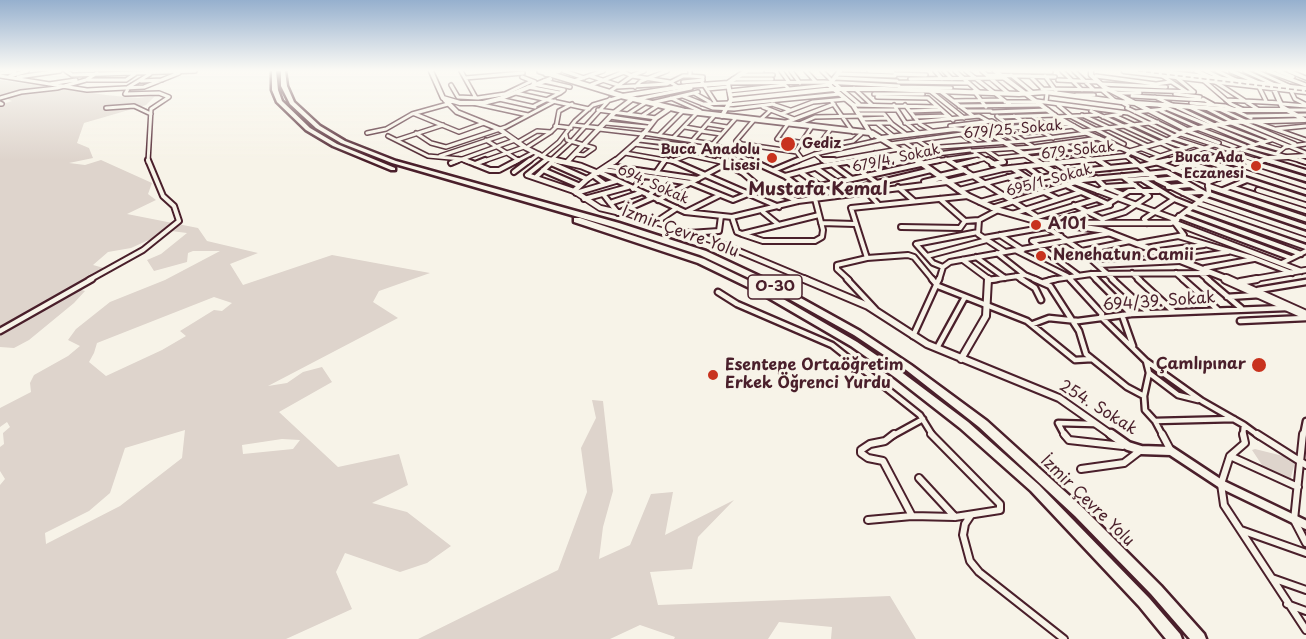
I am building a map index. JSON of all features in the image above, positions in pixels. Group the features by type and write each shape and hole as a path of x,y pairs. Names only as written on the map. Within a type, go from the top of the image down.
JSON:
{"highway":[{"name":"İzmir Çevre Yolu","path":"280,101 308,129 335,145 369,160 588,223 700,261 808,315 900,376 964,425 1035,488 1144,602 1175,639"},
{"name":"İzmir Çevre Yolu","path":"291,101 299,112 318,127 363,151 431,174 624,227 703,254 767,283 857,333 908,367 983,424 1079,512 1156,590 1199,639"}],"main road":[{"path":"637,101 735,118"},
{"path":"648,103 682,112 872,135"},
{"path":"751,120 872,135 922,163 968,196 1002,211 1068,224 1099,225 1157,251"},
{"path":"1036,218 1068,224"},
{"path":"1099,225 1111,234 1260,292 1306,315"},
{"path":"1205,271 1240,282 1306,315"}],"street":[{"path":"0,331 142,250 179,220 177,211 166,200 148,162 151,114 153,106 162,101"},
{"path":"450,101 525,147 587,179"},
{"path":"367,133 386,129 415,114 452,103 477,101"},
{"path":"473,104 490,101"},
{"path":"508,101 541,108"},
{"path":"534,106 545,101"},
{"path":"446,147 499,129 555,101 589,109 656,118"},
{"path":"514,172 566,135 589,109 600,101"},
{"path":"536,177 606,101"},
{"path":"567,162 615,112 632,101"},
{"path":"628,114 648,103 659,101"},
{"path":"678,101 698,113"},
{"path":"694,101 713,108"},
{"path":"701,104 718,101"},
{"path":"674,137 698,113 713,108 723,101"},
{"path":"722,116 728,101"},
{"path":"733,101 740,109"},
{"path":"757,101 791,110"},
{"path":"766,102 779,101"},
{"path":"790,101 803,106"},
{"path":"781,114 826,101"},
{"path":"831,101 853,132"},
{"path":"848,101 861,116 872,135"},
{"path":"854,101 860,105"},
{"path":"867,101 872,105"},
{"path":"880,101 884,105"},
{"path":"892,101 905,123 949,152"},
{"path":"903,101 918,122 932,131"},
{"path":"916,101 920,106"},
{"path":"931,101 953,120"},
{"path":"943,101 964,118"},
{"path":"853,105 920,106 966,101"},
{"path":"981,101 984,106 1011,127"},
{"path":"1000,101 1134,112 1159,110 1187,101"},
{"path":"1004,101 1045,124"},
{"path":"1037,101 1067,123 1088,134 1123,146"},
{"path":"1108,101 1109,111"},
{"path":"1112,101 1169,107 1265,142"},
{"path":"1128,101 1186,130 1306,179"},
{"path":"1161,101 1207,126 1306,162"},
{"path":"1190,101 1229,122 1285,147 1306,153"},
{"path":"1191,101 1229,122"},
{"path":"1193,101 1235,110 1306,142"},
{"path":"1206,101 1214,105"},
{"path":"1227,101 1244,110"},
{"path":"1242,101 1281,104"},
{"path":"1245,101 1278,121"},
{"path":"1280,101 1286,110 1294,115"},
{"path":"955,102 973,116"},
{"path":"1118,102 1158,122 1176,135 1233,150 1261,161"},
{"path":"452,103 473,104 528,115"},
{"path":"960,106 1041,103"},
{"path":"1249,103 1306,105"},
{"path":"475,164 525,147 551,132 559,111 572,104"},
{"path":"740,109 774,104"},
{"path":"834,104 794,119 786,124 777,139 819,145 853,141 861,134"},
{"path":"1056,104 1070,116 1131,151 1223,190 1306,219"},
{"path":"106,108 130,106 151,114"},
{"path":"641,116 657,106"},
{"path":"760,106 794,119"},
{"path":"754,107 751,120 736,141 742,144 797,152 802,159"},
{"path":"1204,107 1235,110 1306,110"},
{"path":"797,108 809,112"},
{"path":"576,193 578,185 599,173 625,153 639,140 642,133 656,118 669,109"},
{"path":"713,144 740,109"},
{"path":"1091,109 1097,115"},
{"path":"1219,109 1297,145"},
{"path":"760,120 771,110"},
{"path":"861,116 897,110"},
{"path":"910,111 940,110"},
{"path":"965,111 1048,110"},
{"path":"1159,110 1246,146 1276,154 1306,153"},
{"path":"973,111 1034,147"},
{"path":"659,135 682,112"},
{"path":"1103,117 1128,112 1194,145 1220,154 1306,172"},
{"path":"415,114 459,132 484,123"},
{"path":"798,125 815,117 900,115"},
{"path":"1082,115 1149,146"},
{"path":"998,117 1097,115 1178,151"},
{"path":"1248,116 1294,115 1306,118"},
{"path":"582,116 592,117"},
{"path":"674,160 689,153 693,140 714,116"},
{"path":"861,116 877,123 893,136"},
{"path":"914,117 947,116"},
{"path":"905,123 979,116"},
{"path":"1014,116 1110,168"},
{"path":"1115,116 1186,148"},
{"path":"610,117 649,125"},
{"path":"819,145 831,130 826,117"},
{"path":"886,117 907,135"},
{"name":"679. Sokak","path":"947,182 1002,169 1126,156 1131,151 1166,140 1186,130 1216,124 1306,118"},
{"path":"942,121 976,144"},
{"path":"950,126 992,121 1022,121"},
{"path":"1015,134 1078,128 1124,127 1158,122"},
{"path":"606,123 649,125"},
{"path":"672,123 722,134"},
{"path":"877,123 891,123"},
{"path":"773,170 815,154 893,136 956,129 971,131 1067,123"},
{"path":"708,124 727,127"},
{"path":"397,140 443,125"},
{"path":"555,126 584,126 713,144 785,176 815,199 822,237 815,241 763,240 737,232 732,217"},
{"path":"1273,129 1306,126"},
{"path":"797,152 800,143 811,128"},
{"path":"996,129 1015,141"},
{"path":"984,130 1056,175 1120,196"},
{"path":"452,163 516,141 537,131 551,132"},
{"path":"971,131 990,142"},
{"path":"1258,135 1281,132"},
{"path":"416,133 431,143 452,151"},
{"path":"438,157 506,134"},
{"path":"890,144 962,134"},
{"name":"679/25. Sokak","path":"940,147 1088,134"},
{"path":"1294,135 1306,134"},
{"path":"566,135 567,141 594,147 584,155 575,154"},
{"path":"388,136 428,156 461,159 495,170 539,154"},
{"path":"952,136 983,159 1002,169"},
{"path":"912,157 971,150 1034,147 1099,138"},
{"path":"486,140 525,164"},
{"path":"639,140 692,146"},
{"path":"917,140 1013,201 1082,251 1149,313"},
{"path":"1173,170 1271,140"},
{"path":"1026,156 1046,157 1079,153 1123,146 1138,141"},
{"path":"905,142 924,155"},
{"path":"1285,147 1306,142"},
{"path":"634,144 712,158 743,173 756,184 798,201"},
{"path":"835,144 855,156"},
{"path":"998,158 1113,144"},
{"path":"1151,159 1194,145"},
{"path":"1070,172 1160,163 1214,145"},
{"path":"1208,184 1282,153 1285,147"},
{"path":"1140,148 1160,156"},
{"path":"785,176 855,156 899,149"},
{"path":"986,150 1004,162 992,164"},
{"path":"625,153 674,160 779,207"},
{"path":"828,164 874,158 882,164 890,163 875,153"},
{"path":"815,154 852,179"},
{"name":"679/4. Sokak","path":"820,186 922,163 977,155"},
{"path":"1126,156 1156,179 1197,204 1304,251"},
{"path":"658,200 740,157"},
{"path":"1046,157 1070,172 1079,182"},
{"path":"1213,157 1306,186"},
{"path":"656,173 666,159"},
{"path":"956,165 983,159"},
{"path":"616,181 576,193 527,175 551,160 567,162 599,173 644,176 691,183 737,200 748,194"},
{"path":"864,160 881,172"},
{"path":"1202,160 1306,192"},
{"path":"848,162 877,183"},
{"path":"1190,163 1306,199"},
{"path":"609,166 698,179"},
{"path":"1026,166 1042,178"},
{"path":"1181,166 1219,178"},
{"path":"816,168 854,194"},
{"path":"1012,168 1038,185"},
{"path":"1099,225 1149,196 1128,180 1105,168"},
{"path":"543,170 578,185"},
{"path":"848,190 931,170"},
{"path":"910,185 965,170"},
{"name":"695/1. Sokak","path":"1002,211 1013,201 1096,178 1167,171 1178,178"},
{"path":"800,172 834,196"},
{"path":"599,173 605,184"},
{"name":"694. Sokak","path":"599,173 687,212 732,217 762,212 798,201 947,182"},
{"path":"959,190 1021,174"},
{"path":"1030,180 1056,175"},
{"path":"584,199 631,188 644,176"},
{"path":"1008,177 1058,199"},
{"path":"981,202 1064,178"},
{"path":"1096,178 1105,187 1135,204 1304,271"},
{"path":"1128,180 1178,178 1209,195 1306,227"},
{"path":"603,194 618,213 650,197 667,179"},
{"path":"1143,180 1174,200 1271,222 1306,234"},
{"path":"1223,190 1247,180"},
{"path":"1208,184 1209,195"},
{"path":"1098,190 1105,187 1135,185"},
{"path":"1168,187 1190,185"},
{"path":"1252,194 1261,185"},
{"path":"1068,186 1124,212"},
{"path":"898,187 914,201"},
{"path":"1231,187 1305,208"},
{"path":"1258,190 1305,208"},
{"path":"1054,221 1109,205 1129,191 1159,191"},
{"path":"610,202 640,192"},
{"path":"867,192 878,204"},
{"path":"940,199 965,221 979,220 1002,211 1024,209 1081,192"},
{"path":"1181,194 1202,192"},
{"name":"254. Sokak","path":"576,193 600,208 689,233 808,280 875,311 913,336 937,348 1059,398 1128,446 1141,450 1171,451"},
{"path":"687,212 720,195"},
{"path":"1176,220 1209,195"},
{"path":"867,258 851,208 968,196"},
{"path":"1036,218 1097,199"},
{"path":"1147,222 1144,219 1174,200"},
{"path":"1052,201 1065,208"},
{"path":"1197,204 1306,240"},
{"path":"1074,205 1088,212 1099,225"},
{"path":"656,222 677,208"},
{"path":"1294,214 1305,208"},
{"path":"762,212 780,225"},
{"path":"1187,212 1304,251"},
{"path":"1259,231 1285,212"},
{"path":"742,234 819,215"},
{"path":"689,233 719,231 721,216"},
{"path":"979,220 978,232 1005,251"},
{"path":"1139,243 1185,234 1176,220"},
{"path":"1099,225 1176,220 1292,258"},
{"path":"901,226 960,228 965,221"},
{"path":"821,223 855,224"},
{"path":"927,256 1000,235 1068,224"},
{"path":"943,267 937,266 916,244 978,232"},
{"path":"913,336 921,314 938,286 943,267 950,262 1111,234"},
{"path":"1000,235 1020,251 1067,276 1102,314 1101,317 1146,362 1303,464"},
{"path":"1061,236 1032,241 1078,275"},
{"path":"1178,236 1256,259 1292,273"},
{"path":"1053,257 1130,241"},
{"path":"1090,258 1206,244"},
{"path":"1099,266 1181,260 1231,251 1237,245"},
{"path":"1282,263 1304,251"},
{"path":"997,253 1025,275 1044,282 1054,289 1079,331 1086,354 1127,387 1144,396"},
{"path":"875,311 869,300 837,269 837,265 867,258 908,255 914,257 938,286 1033,324 1075,360 1092,359"},
{"path":"976,257 1005,278"},
{"path":"1044,282 1067,276 1090,274 1205,271 1256,259"},
{"path":"963,260 990,280 1025,275"},
{"path":"1205,271 1227,297 1242,309"},
{"path":"1240,282 1304,271"},
{"path":"1132,273 1175,312"},
{"path":"1176,273 1217,309"},
{"path":"1090,274 1131,314"},
{"path":"1016,276 1035,288 1041,300"},
{"path":"961,358 986,316 985,305 990,280"},
{"path":"1227,297 1306,282"},
{"path":"718,292 737,304 796,327 832,345 909,405 923,419 931,434 1000,504 1000,510 955,517 912,516 868,520"},
{"path":"937,348 965,297"},
{"name":"694/39. Sokak","path":"1033,324 1049,318 1072,320 1217,309 1288,308"},
{"path":"1122,315 1134,350"},
{"path":"1240,321 1306,315"},
{"path":"1146,362 1149,374 1144,396 1145,410 1155,421 1171,451 1221,484 1306,525"},
{"path":"1149,374 1178,395 1202,400"},
{"path":"912,516 883,461 867,458 861,450 870,444 885,441 902,429 923,419"},
{"path":"1155,421 1234,419"},
{"path":"1306,421 1303,438 1303,464 1294,520 1306,543"},
{"path":"1094,424 1058,423 1069,440 1128,446"},
{"path":"1244,425 1242,431 1245,443 1230,456 1221,484 1224,505 1306,630"},
{"path":"1081,469 1124,463 1141,450"},
{"path":"1230,456 1298,487"},
{"path":"919,478 955,517"},
{"path":"971,514 965,524 963,535 970,561 979,572 1064,639"},
{"path":"1241,530 1306,553"},
{"path":"1271,578 1306,590"},
{"path":"1287,604 1306,611"}],"shaded area":[{"path":"12,101 150,101 146,105 84,123 77,143 89,148 93,158 69,163 85,165 101,160 152,183 148,194 156,200 127,214 198,228 207,241 258,253 230,264 243,285 332,255 430,273 379,291 373,302 398,318 268,386 287,383 303,372 322,367 332,382 279,412 338,467 399,454 408,485 372,503 407,512 451,546 427,563 400,572 345,553 336,572 352,609 286,639 0,639 0,485 5,479 0,471 0,447 4,444 3,433 10,427 7,422 0,427 0,408 31,392 30,383 34,375 68,356 80,346 68,340 76,329 110,302 165,280 220,251 193,251 188,253 187,262 154,271 147,260 161,254 187,233 163,230 153,238 131,248 108,252 93,265 111,270 74,288 85,291 74,303 29,340 14,348 0,347 0,105","holes":["214,297 232,303 222,311 214,310 180,331 186,336 162,350 106,376 89,362 97,343","185,430 182,458 120,506 46,544 45,533 89,511 110,493 125,448","282,439 300,440 293,449 243,454 242,445"]},
{"path":"592,400 603,401 613,491 603,527 599,559 630,545 651,494 673,492 665,535 734,500 698,537 692,569 650,572 658,605 890,596 916,639 831,639 832,627 779,622 768,639 674,639 675,637 640,625 610,639 418,639 558,570 587,492 581,448 596,418"},
{"path":"1252,450 1283,456 1295,462 1290,481 1266,471"}],"place":[{"name":"Gediz","path":"788,144"},
{"name":"Buca Anadolu Lisesi","path":"772,158"},
{"name":"Buca Ada Eczanesi","path":"1256,166"},
{"name":"A101","path":"1036,225"},
{"name":"Nenehatun Camii","path":"1041,256"},
{"name":"Çamlıpınar","path":"1259,365"},
{"name":"Esentepe Ortaöğretim Erkek Öğrenci Yurdu","path":"713,375"}],"district":[{"name":"Mustafa Kemal","path":"818,190"}]}
